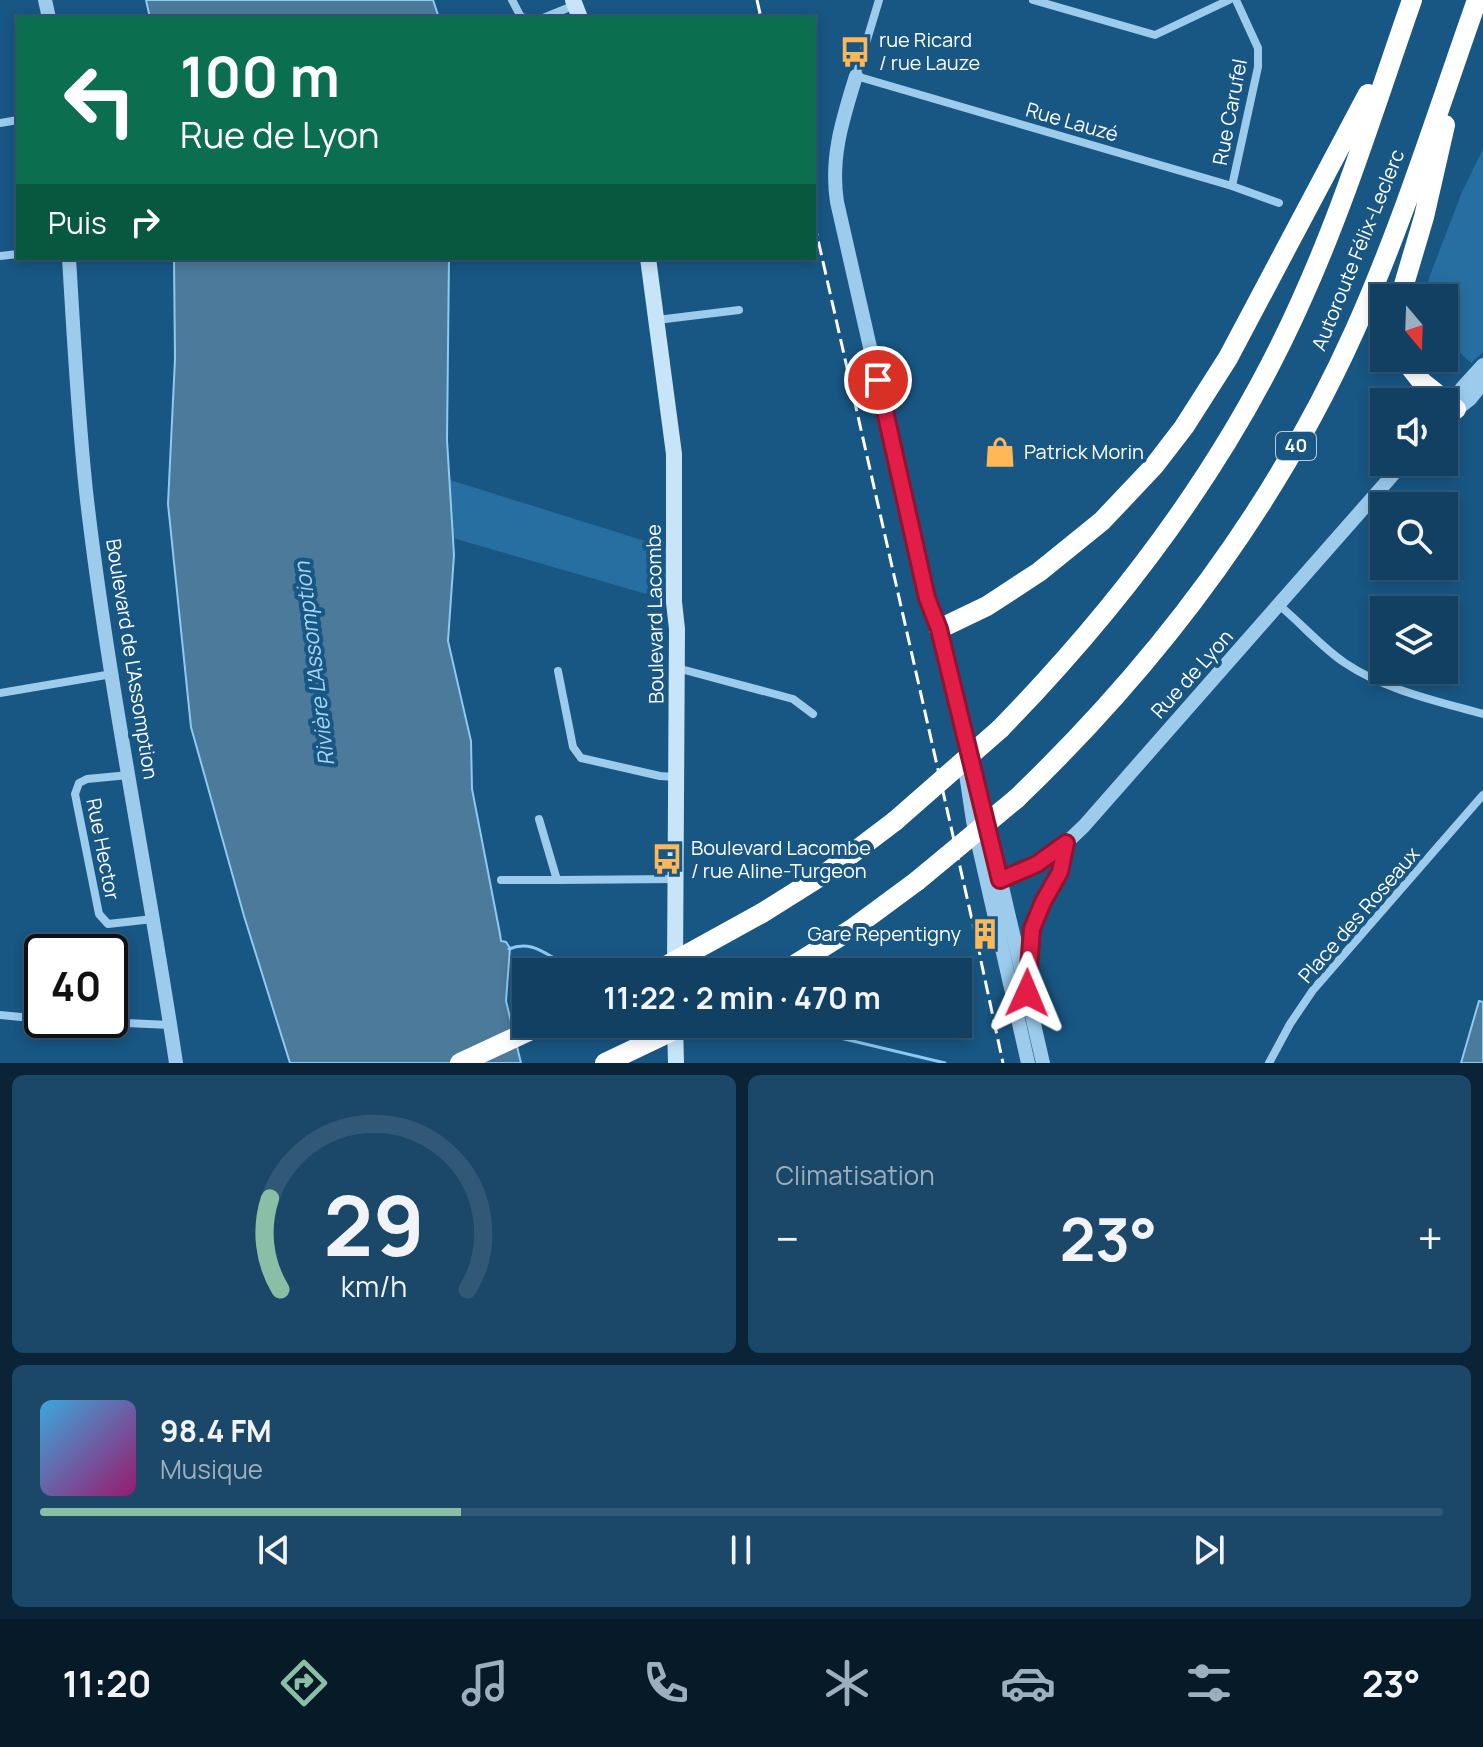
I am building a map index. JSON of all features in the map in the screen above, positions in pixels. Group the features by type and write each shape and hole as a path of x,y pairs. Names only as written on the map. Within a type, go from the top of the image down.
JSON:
{"highway":[{"name":"Autoroute Félix-Leclerc","path":"680,958 829,871 895,821 1000,729 1066,660 1128,587 1173,525 1238,424 1281,344 1313,274 1412,0"},
{"name":"Autoroute Félix-Leclerc","path":"805,958 852,929 917,881 1016,799 1083,733 1158,648 1220,567 1283,468 1324,395 1379,275 1477,0"},
{"path":"1404,284 1424,217 1468,28"},
{"path":"939,629 998,599 1068,550 1122,502 1175,440 1235,344 1399,38"},
{"path":"1412,372 1426,388"},
{"path":"460,1063 514,1038"},
{"path":"605,1063 658,1038"}],"main road":[{"name":"Boulevard Lacombe","path":"648,260 674,454 674,602 677,629 675,958"},
{"path":"675,1038 676,1063"}],"street":[{"path":"879,0 837,142 835,183 843,232 927,598 939,629 984,809 994,882 1028,1063"},
{"path":"1033,0 1155,35 1229,0"},
{"name":"Rue Carufel","path":"1232,186 1258,67 1258,48 1236,0"},
{"path":"550,16 576,8"},
{"name":"Rue Lauzé","path":"856,76 1232,186 1279,203"},
{"name":"Boulevard de L'Assomption","path":"69,260 87,500 112,674 176,1063"},
{"path":"657,320 739,310"},
{"path":"1458,395 1483,365"},
{"path":"1458,406 1470,399 1483,383"},
{"name":"Rue de Lyon","path":"994,882 1037,864 1066,843 1280,606 1392,476"},
{"path":"1280,606 1330,651 1363,674 1483,714"},
{"path":"677,668 793,699 813,714"},
{"path":"558,671 573,747 581,758 676,777"},
{"path":"0,693 112,674"},
{"name":"Rue Hector","path":"129,775 87,779 79,783 75,794 99,914 108,924 153,919"},
{"name":"Place des Roseaux","path":"1269,1063 1313,990 1483,795"},
{"path":"539,819 557,880"},
{"path":"1027,993 1032,929 1060,872 1066,843"},
{"path":"501,880 675,879"},
{"path":"994,882 1013,941 1043,1063"},
{"path":"0,1015 24,1017"},
{"path":"128,1023 170,1025"}],"shaded area":[{"path":"1483,149 1483,352 1471,363 1458,351 1458,284 1428,284 1462,192"},
{"path":"450,480 674,550 674,602 453,538"}],"water":[{"path":"146,0 433,0 438,16 150,16"},
{"name":"Rivière L'Assomption","path":"174,260 449,260 447,440 454,555 448,641 471,741 472,789 501,941 510,948 506,1001 512,1038 515,1038 521,1063 290,1063 244,916 191,727 168,504 175,359"},
{"path":"1479,1001 1483,1002 1483,1063 1461,1063"}],"waterway":[{"path":"509,949 529,947 553,958"},
{"path":"840,1038 945,1063"}],"railway":[{"path":"757,0 761,16"},
{"path":"816,231 980,955"},
{"path":"981,961 1003,1063"}],"place":[{"name":"rue Ricard / rue Lauze","path":"855,52"},
{"name":"Patrick Morin","path":"1000,452"},
{"name":"Boulevard Lacombe / rue Aline-Turgeon","path":"667,859"},
{"name":"Gare Repentigny","path":"985,934"}],"route":[{"path":"878,380 927,598 939,629 1000,880 1037,864 1066,843 1060,872 1032,929 1027,993"}]}
